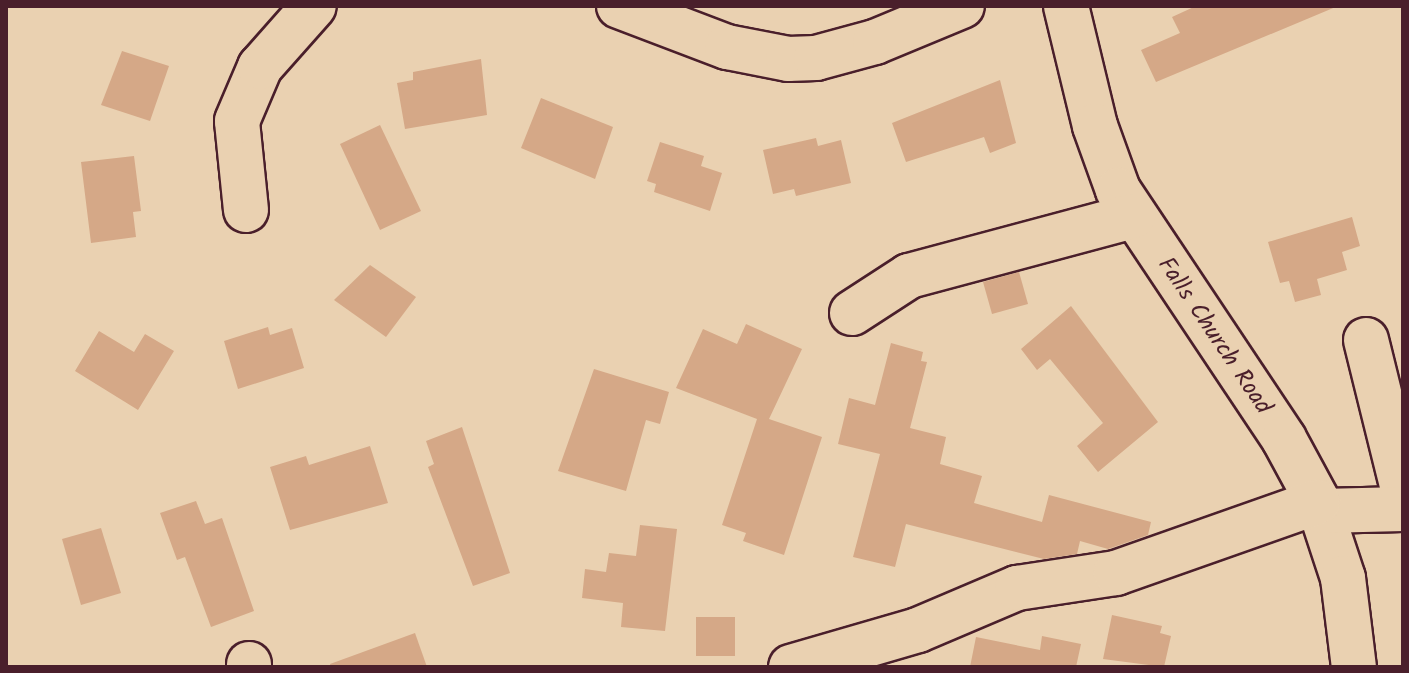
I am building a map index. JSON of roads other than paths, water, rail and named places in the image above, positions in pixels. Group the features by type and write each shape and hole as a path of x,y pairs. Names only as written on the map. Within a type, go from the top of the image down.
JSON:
{"street":[{"path":"246,210 237,121 260,67 314,6"},
{"path":"619,6 727,47 788,59 839,53 962,6"},
{"name":"Falls Church Road","path":"1066,6 1095,126 1133,216 1284,439 1320,507 1343,578 1354,667"},
{"path":"852,313 909,276 1133,216"},
{"path":"1366,340 1403,490"},
{"path":"791,667 918,630 1017,588 1116,573 1320,507 1403,509"}]}
